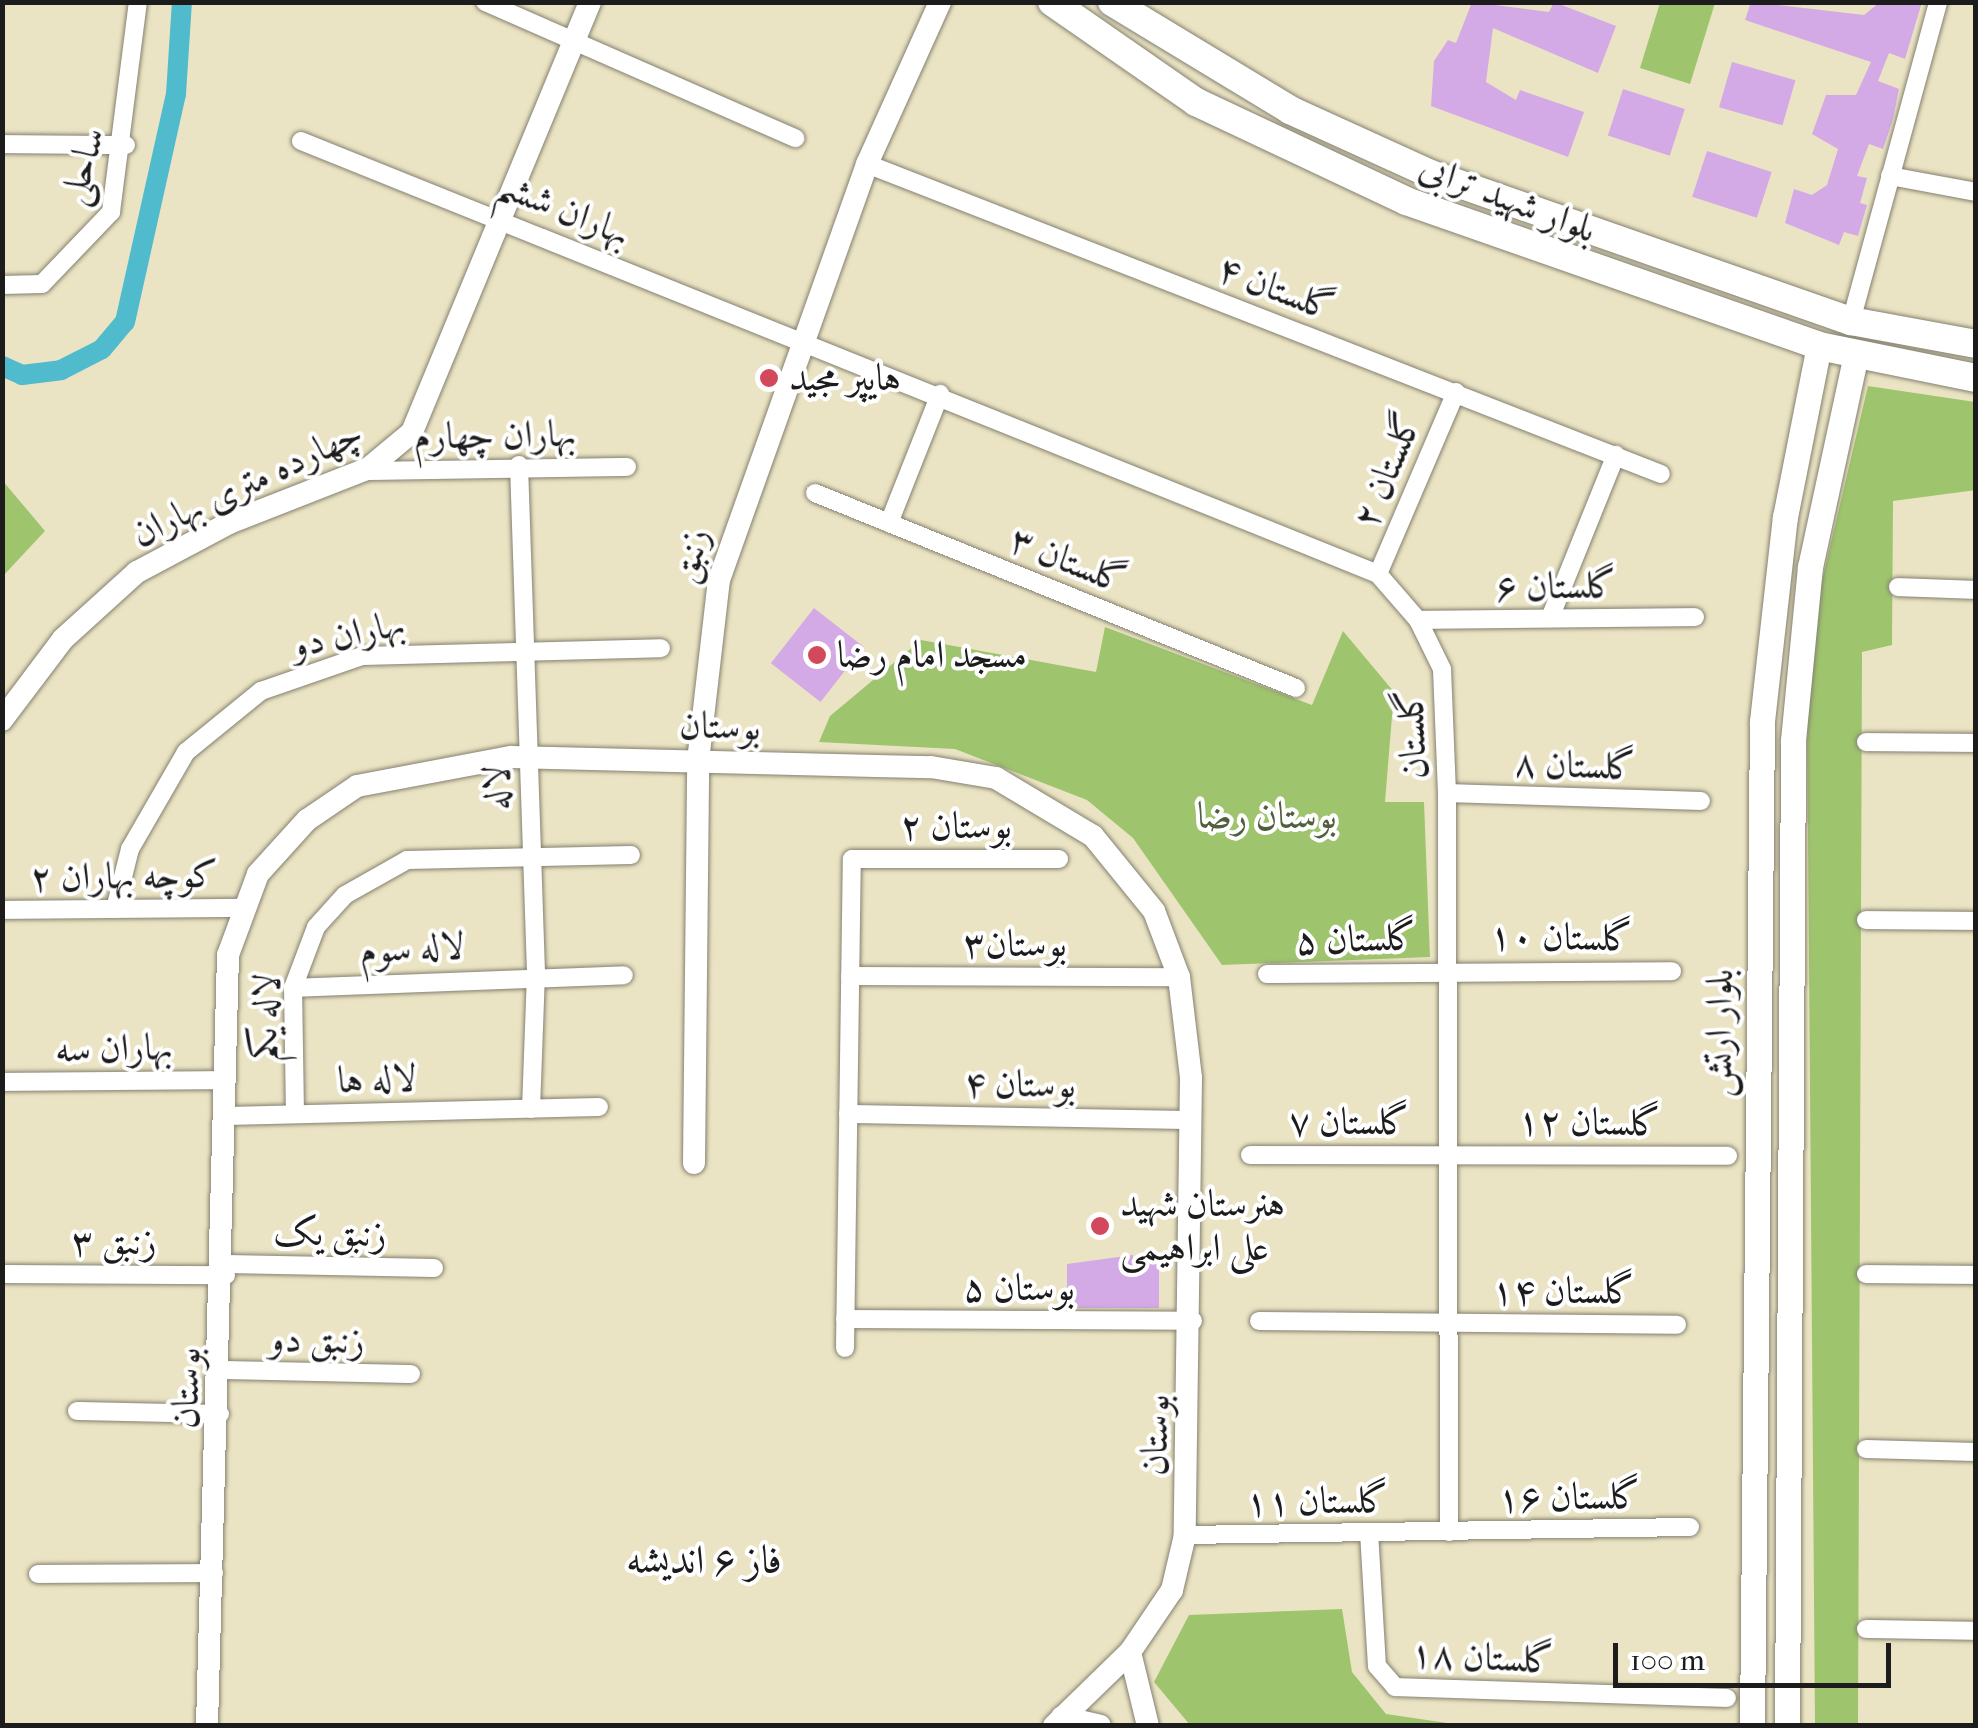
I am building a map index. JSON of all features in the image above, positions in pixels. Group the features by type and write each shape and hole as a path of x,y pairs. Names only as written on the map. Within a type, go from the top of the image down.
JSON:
{"main road":[{"name":"بلوار شهید ترابی","path":"1052,2 1196,102 1285,149 1540,252 1819,346 1976,378"},
{"name":"بلوار شهید ترابی","path":"1112,2 1290,110 1417,169 1851,321 1976,344"},
{"path":"1819,346 1851,321 1856,355"},
{"name":"بلوار ارتش","path":"1752,1726 1741,1154 1762,721 1785,516 1819,346"},
{"name":"بلوار ارتش","path":"1787,1726 1789,1153 1800,663 1810,567 1856,355"},
{"path":"1741,1154 1789,1153"}],"street":[{"name":"ساحلی","path":"2,286 42,284 89,241 111,212 126,144 138,2"},
{"path":"485,2 795,138"},
{"name":"چهارده متری بهاران","path":"2,720 64,639 137,572 229,523 363,471 401,444 424,410 590,2"},
{"name":"زنبق","path":"694,1164 698,761 718,580 867,164 940,2"},
{"path":"1851,321 1938,2"},
{"name":"بهاران ششم","path":"301,141 802,340"},
{"path":"2,144 126,144"},
{"name":"گلستان ۴","path":"867,164 1661,474"},
{"path":"1890,176 1976,192"},
{"name":"گلستان","path":"802,340 1378,574 1418,620 1442,670 1447,794 1449,1532"},
{"name":"گلستان ۲","path":"1378,574 1456,392"},
{"path":"889,523 940,394"},
{"path":"1550,618 1616,455"},
{"name":"بهاران چهارم","path":"363,471 519,465 627,467"},
{"name":"لاله","path":"519,465 536,974 531,1109"},
{"name":"گلستان ۳","path":"815,494 1296,688"},
{"path":"1898,587 1976,590"},
{"name":"گلستان ۶","path":"1418,620 1695,617"},
{"name":"بهاران دو","path":"115,909 130,849 186,752 262,690 362,656 525,648 661,648"},
{"path":"1866,742 1976,743"},
{"name":"بوستان","path":"206,1726 226,1270 228,955 258,874 306,820 357,786 528,757 932,767 1019,786 1127,871 1179,977 1191,1120 1193,1321 1185,1534 1172,1590 1130,1652 1058,1721"},
{"name":"گلستان ۸","path":"1447,794 1700,802"},
{"name":"لاله یکم","path":"295,1114 292,988 316,927 372,877 407,860 532,853 631,855"},
{"name":"بوستان ۲","path":"850,976 852,859 1059,859"},
{"name":"کوچه بهاران ۲","path":"2,910 246,908"},
{"path":"1866,920 1976,921"},
{"name":"گلستان ۱۰","path":"1448,968 1672,971"},
{"name":"گلستان ۵","path":"1267,974 1448,968"},
{"name":"لاله سوم","path":"292,988 536,974 624,975"},
{"path":"845,1348 850,976"},
{"name":"بوستان۳","path":"850,976 1179,977"},
{"name":"بهاران سه","path":"2,1082 226,1080"},
{"name":"لاله ها","path":"226,1116 600,1107"},
{"name":"بوستان ۴","path":"848,1114 1191,1120"},
{"name":"گلستان ۱۲","path":"1449,1153 1741,1154"},
{"name":"گلستان ۷","path":"1250,1155 1449,1153"},
{"name":"زنبق یک","path":"226,1270 434,1268"},
{"name":"زنبق ۳","path":"2,1274 226,1270"},
{"path":"1866,1274 1976,1275"},
{"name":"بوستان ۵","path":"845,1319 1193,1321"},
{"name":"گلستان ۱۴","path":"1259,1321 1677,1325"},
{"name":"زنبق دو","path":"222,1370 411,1374"},
{"path":"78,1411 220,1414"},
{"path":"1866,1449 1976,1452"},
{"name":"گلستان ۱۶","path":"1449,1532 1690,1528"},
{"name":"گلستان ۱۸","path":"1368,1532 1378,1666 1395,1687 1727,1698"},
{"name":"گلستان ۱۱","path":"1185,1534 1449,1532"},
{"path":"38,1574 214,1574"},
{"path":"1866,1628 1976,1631"},
{"path":"1130,1652 1148,1726"},
{"path":"1058,1721 1100,1726"}],"green space":[{"path":"1660,3 1715,3 1690,84 1640,68"},
{"path":"1868,386 1975,402 1976,490 1893,501 1892,645 1862,652 1858,1725 1815,1726 1807,703 1817,602"},
{"path":"2,480 45,531 3,576 2,576"},
{"name":"بوستان رضا","path":"1105,627 1312,705 1343,631 1394,692 1385,802 1424,802 1430,957 1222,965 1133,838 1087,800 955,749 819,742 830,716 921,640 1096,672"},
{"path":"1342,1609 1352,1672 1386,1714 1461,1725 1190,1725 1154,1682 1189,1615"}],"building":[{"path":"1472,2 1549,12 1554,2 1616,26 1598,73 1493,28 1486,82 1516,100 1520,90 1584,112 1568,157 1431,106 1434,61 1448,40 1456,43"},
{"path":"1751,2 1864,15 1880,2 1922,2 1905,59 1889,53 1878,81 1899,89 1893,119 1883,149 1869,144 1857,176 1867,178 1860,203 1867,205 1858,236 1844,232 1839,245 1785,223 1794,189 1812,195 1827,185 1838,149 1812,134 1826,95 1856,95 1871,62 1745,20"},
{"path":"1732,62 1795,80 1782,125 1719,107"},
{"path":"1623,89 1685,109 1670,156 1608,136"},
{"path":"1707,151 1772,172 1757,218 1692,197"},
{"name":"مسجد امام رضا","path":"814,608 864,647 821,702 771,663"},
{"path":"1133,1255 1133,1263 1159,1262 1159,1308 1067,1308 1067,1264"}],"waterway":[{"path":"2,366 22,375 61,370 102,349 125,322 176,94 182,2"}],"place":[{"name":"هایپر مجید","path":"769,378"},
{"name":"مسجد امام رضا","path":"817,655"},
{"name":"هنرستان شهید علی ابراهیمی","path":"1100,1226"}],"district":[{"name":"فاز ۶ اندیشه","path":"704,1560"}]}
